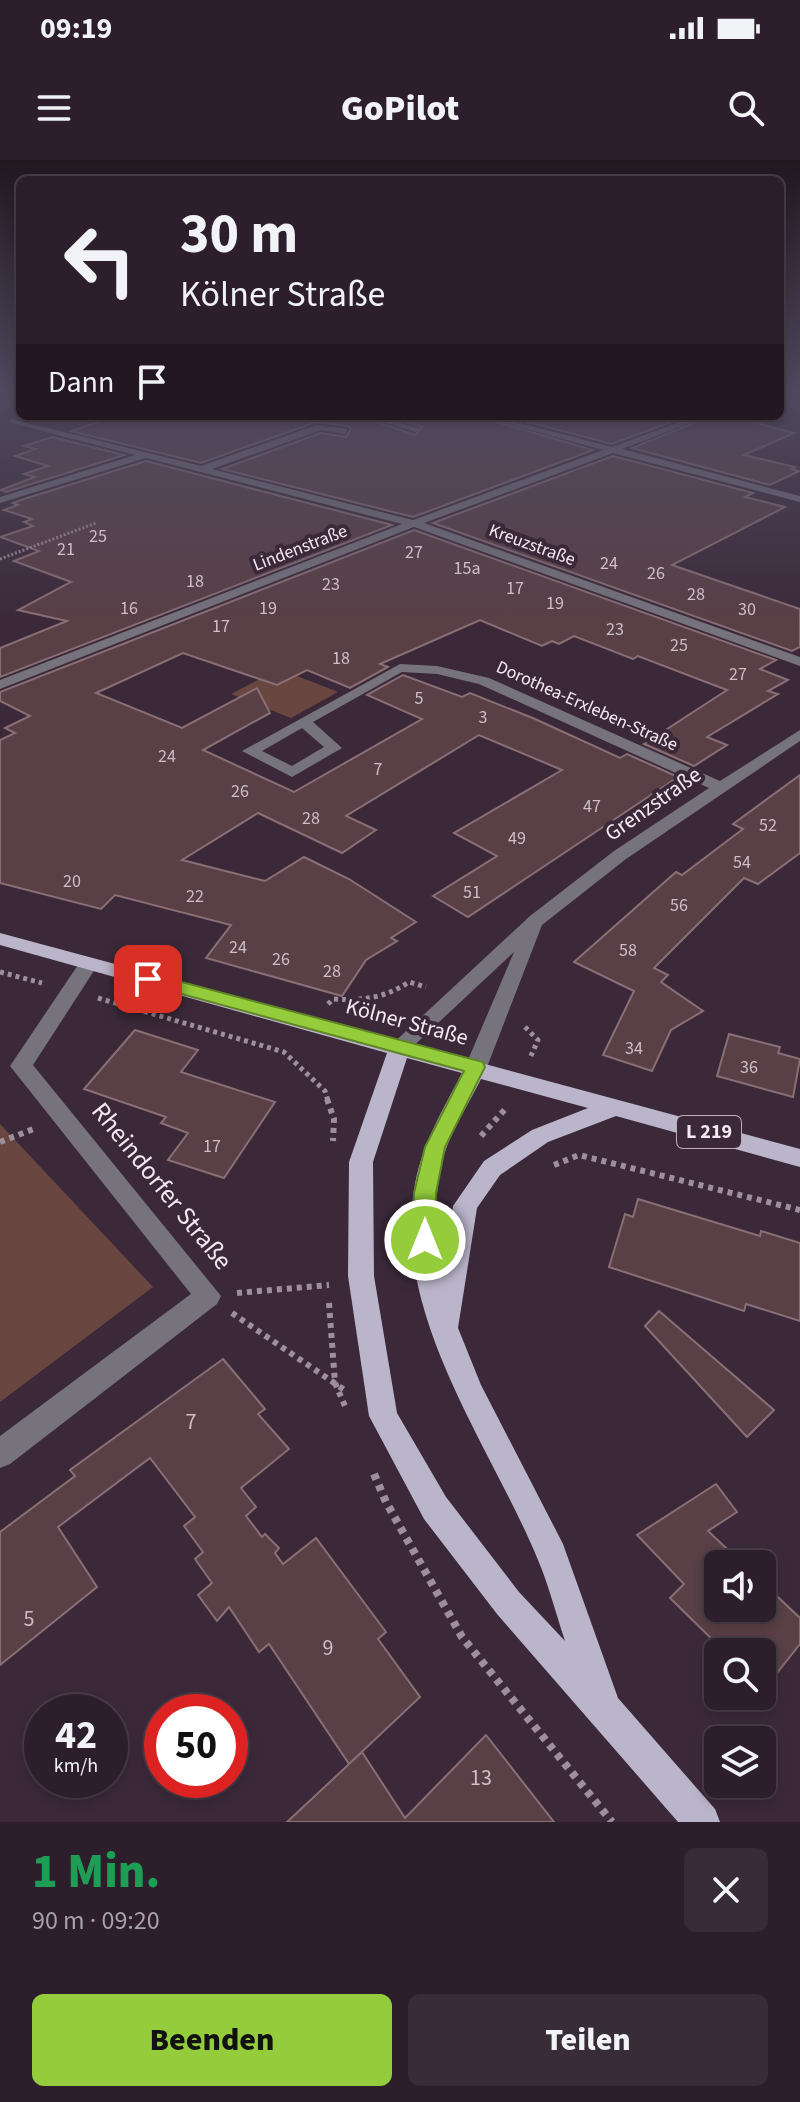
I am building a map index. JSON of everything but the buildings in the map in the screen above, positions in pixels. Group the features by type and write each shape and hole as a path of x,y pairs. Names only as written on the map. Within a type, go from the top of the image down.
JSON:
{"main road":[{"name":"Kölner Straße","path":"0,939 800,1158"},
{"path":"400,1047 361,1162 361,1276 383,1416 435,1508 508,1603 606,1710 702,1822"},
{"path":"476,1067 442,1128 425,1193 425,1263 470,1392 552,1555 606,1710"},
{"path":"447,1327 465,1206 492,1168 540,1136 618,1106"}],"street":[{"path":"0,500 94,471"},
{"name":"Kreuzstraße","path":"208,471 428,527 800,662"},
{"name":"Lindenstraße","path":"0,685 558,471"},
{"path":"692,471 800,499"},
{"name":"Dorothea-Erxleben-Straße","path":"304,722 334,748 292,772 250,751 400,668 437,670 484,681 720,787"},
{"name":"Grenzstraße","path":"400,1047 537,920 620,855 800,734"},
{"name":"Grenzstraße","path":"476,1067 537,920"},
{"name":"Rheindorfer Straße","path":"89,963 21,1066 208,1296"},
{"path":"0,1454 208,1296"}],"path":[{"path":"0,559 96,523"},
{"path":"552,1166 579,1155 800,1210"},
{"path":"208,1296 329,1285"},
{"name":"Rheindorfer Straße","path":"208,1296 383,1416"}],"shaded area":[{"path":"279,669 338,692 291,718 231,694"},
{"path":"0,1124 153,1287 0,1402"}],"route":[{"path":"148,979 476,1067 442,1128 435,1147 425,1193 425,1240"}]}
